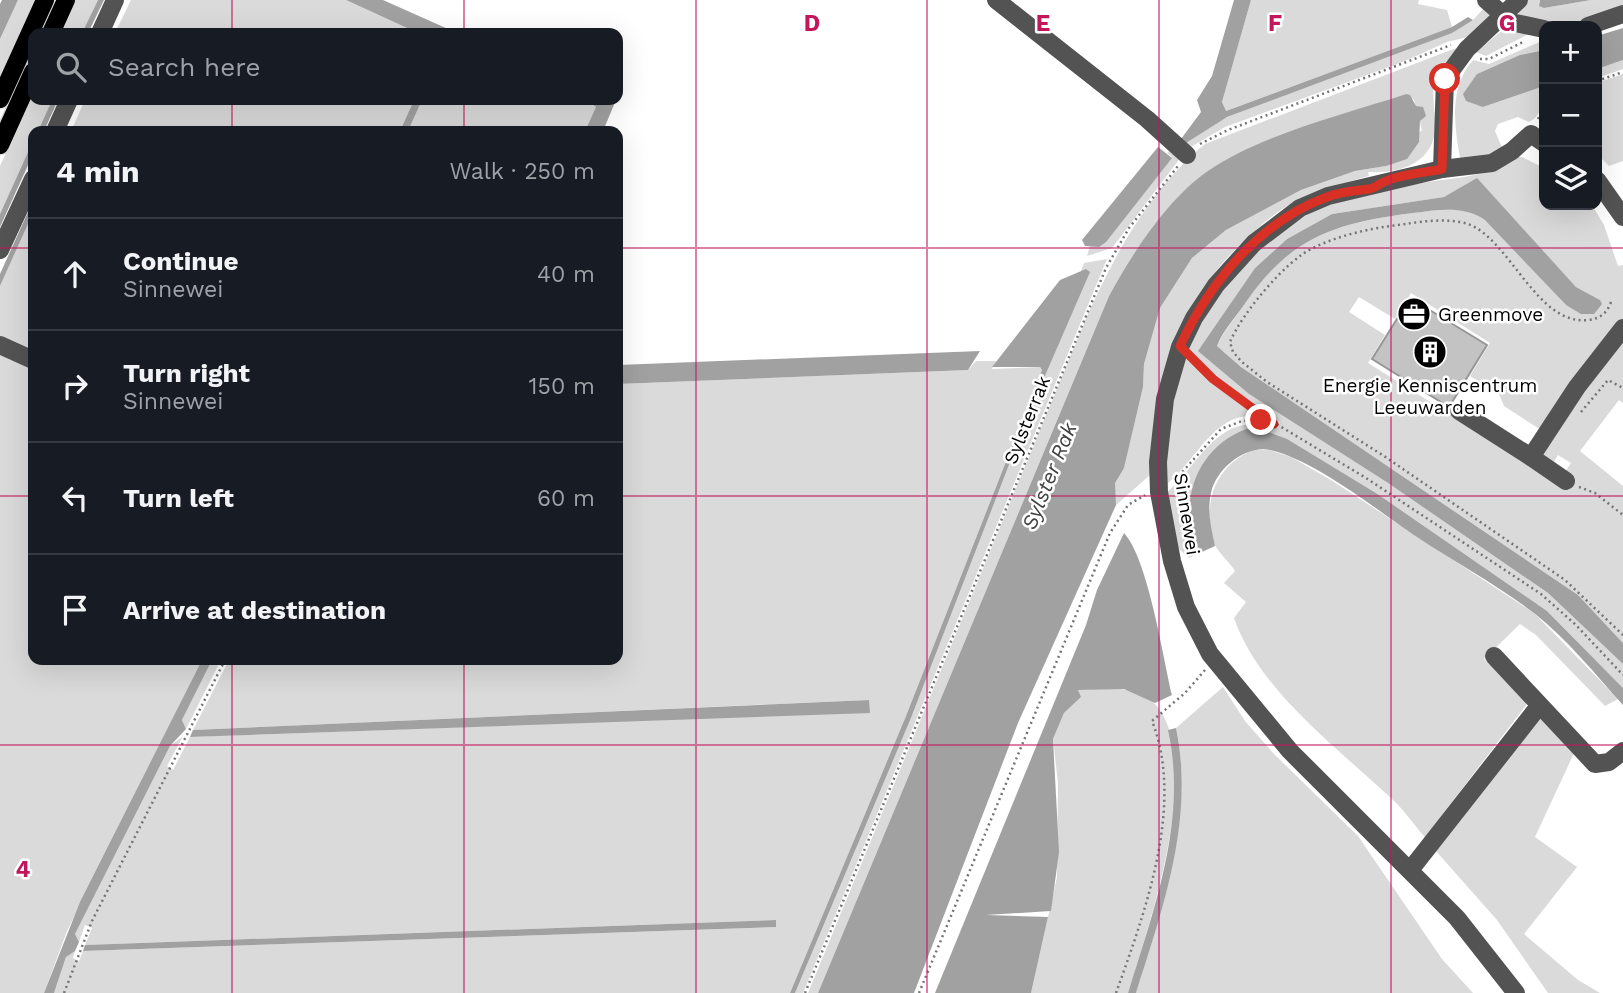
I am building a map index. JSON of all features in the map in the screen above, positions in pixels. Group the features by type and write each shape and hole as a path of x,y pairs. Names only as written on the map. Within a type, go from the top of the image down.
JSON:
{"main road":[{"path":"32,28 45,0"},
{"path":"53,28 66,0"},
{"path":"0,99 28,37"},
{"path":"0,145 28,83"}],"street":[{"path":"102,28 115,0"},
{"path":"996,0 1147,119 1187,155"},
{"path":"1486,0 1511,22 1537,34"},
{"path":"1442,169 1445,79 1467,49 1519,0"},
{"path":"1602,21 1623,14"},
{"path":"57,126 67,105"},
{"name":"Sinnewei","path":"1516,993 1457,918 1411,869 1290,751 1214,659 1186,607 1172,561 1159,492 1160,428 1171,374 1180,346 1194,318 1235,260 1276,224 1300,208 1328,196 1442,169 1492,163 1537,138"},
{"path":"1602,187 1623,217"},
{"path":"0,250 28,190"},
{"path":"1531,457 1571,395 1623,328"},
{"path":"0,345 28,358"},
{"path":"1459,411 1566,481"},
{"path":"1494,656 1595,764 1609,762 1623,751"},
{"path":"1411,869 1539,706"}],"path":[{"name":"Sylsterrak","path":"805,993 1106,268 1129,228 1187,155 1215,135 1445,47 1458,44 1486,60 1537,34"},
{"path":"1602,79 1623,72"},
{"path":"1611,302 1608,311 1597,319 1567,319 1540,296 1482,232 1456,221 1422,221 1359,230 1310,249 1266,288 1236,328 1230,342 1238,357 1267,382 1384,456 1565,580 1623,635"},
{"path":"1180,346 1213,379 1274,424 1366,478 1541,594 1576,625 1623,675"},
{"path":"1574,421 1608,380 1623,388"},
{"path":"919,993 1110,533 1128,505 1142,496 1159,492 1181,476 1203,445 1221,429 1242,421 1261,420 1274,424"},
{"path":"1566,481 1595,493 1623,514"},
{"path":"1116,993 1156,867 1164,761 1152,721 1185,693 1214,659"},
{"path":"64,993 92,921 222,665"}],"shaded area":[{"path":"18,0 36,0 0,80 0,39"},
{"path":"76,0 98,0 84,28 63,28"},
{"path":"131,0 346,0 407,28 117,28"},
{"path":"1251,0 1419,0 1418,4 1447,10 1452,27 1226,111 1222,102"},
{"path":"1527,0 1540,0 1539,3 1544,8 1591,0 1623,0 1623,10 1584,21 1539,23 1519,16 1518,11"},
{"path":"1485,7 1491,15 1468,37 1447,42 1405,61 1225,127 1189,148 1186,143 1220,120 1473,20"},
{"path":"1504,29 1532,32 1486,56 1476,52"},
{"path":"1539,42 1539,51 1521,55 1477,74 1474,102 1483,107 1539,88 1539,112 1529,122 1518,117 1498,124 1495,131 1503,150 1477,160 1465,160 1460,158 1455,119 1460,82 1473,60 1489,64"},
{"path":"1456,48 1435,78 1434,137 1423,157 1392,171 1368,172 1369,176 1324,189 1291,204 1270,218 1222,263 1186,317 1173,346 1156,408 1150,475 1116,505 1115,490 1077,547 1124,467 1143,387 1144,364 1160,308 1192,258 1226,230 1301,190 1355,171 1386,166 1422,130 1414,100 1406,94 1297,130 1244,153 1195,182 1170,205 1147,235 1109,296 818,993 808,993 1085,321 1121,249 1150,203 1185,162 1205,144"},
{"path":"1623,60 1623,69 1602,76 1602,67"},
{"path":"1623,74 1623,161 1609,166 1602,159 1602,81"},
{"path":"28,104 50,105 40,126 28,126 28,152 0,214 0,166"},
{"path":"83,105 412,105 402,126 73,126"},
{"path":"420,105 596,107 587,126 410,126"},
{"path":"1173,147 1181,157 1112,248 1087,256 1090,246 1099,247 1172,157 1167,153"},
{"path":"1516,157 1539,166 1539,210 1595,210 1604,225 1618,266 1623,265 1623,320 1541,430 1504,406 1499,394 1470,376 1490,343 1411,293 1395,319 1359,297 1349,312 1385,335 1368,363 1515,455 1563,475 1571,463 1558,455 1552,465 1542,455 1543,450 1623,337 1623,403 1619,400 1580,451 1623,486 1623,643 1578,595 1241,367 1217,346 1263,280 1299,247 1338,228 1422,212 1460,210 1477,215 1485,219 1566,305 1600,300 1576,287 1477,179 1444,197 1332,214 1287,239 1255,268 1199,351 1249,394 1388,483 1548,593 1623,664 1623,688 1547,611 1379,495 1246,429 1219,446 1209,457 1195,485 1191,516 1196,543 1202,552 1189,558 1179,549 1165,494 1212,442 1225,433 1239,426 1256,424 1277,428 1280,422 1259,416 1242,417 1227,422 1214,432 1167,484 1171,413 1191,346 1206,315 1226,286 1249,260 1276,236 1323,207 1383,190 1466,177"},
{"path":"28,224 28,354 0,340 0,286"},
{"path":"1107,259 803,993 795,993 911,718 1031,408 1089,272 1081,271 1084,263"},
{"path":"0,349 28,362 28,665 200,665 67,931 44,993 0,993"},
{"path":"976,361 996,361 992,369 1040,367 1042,370 906,716 790,993 54,993 66,957 72,951 75,951 73,958 79,961 83,951 776,927 775,920 85,945 92,928 85,925 79,942 75,934 170,746 183,736 167,766 173,770 190,737 869,712 868,700 193,730 226,665 623,665 623,384 968,370"},
{"path":"1253,450 1269,450 1291,457 1331,480 1534,613 1618,699 1605,706 1536,635 1520,624 1484,659 1527,704 1425,837 1397,804 1325,739 1281,694 1246,645 1234,618 1246,602 1224,583 1235,571 1213,542 1210,504 1217,482 1224,472 1241,456"},
{"path":"210,665 218,665 186,729 182,720"},
{"path":"1223,687 1245,721 1274,754 1358,836 1442,959 1473,993 1136,993 1165,896 1179,829 1181,761 1176,728"},
{"path":"1115,688 1141,694 1154,703 1169,729 1175,763 1174,802 1168,845 1148,928 1128,993 1031,993 1057,877 1058,783 1053,739 1064,713 1081,697 1076,694 1078,690"},
{"path":"1541,717 1575,751 1535,837 1577,867 1524,934 1578,980 1600,993 1548,993 1497,920 1435,850"}],"water":[{"path":"2,0 18,0 0,39 0,4"},
{"path":"98,0 104,0 90,28 84,28"},
{"path":"346,0 383,0 446,28 407,28"},
{"path":"1234,0 1251,0 1222,102 1226,111 1452,27 1468,17 1473,20 1452,33 1227,117 1186,143 1181,139 1201,112 1197,100 1212,76"},
{"path":"1540,0 1591,0 1544,8 1539,6"},
{"path":"1623,28 1623,60 1602,67 1602,34"},
{"path":"1539,51 1539,88 1483,107 1466,101 1463,94 1477,74 1520,55"},
{"name":"Sylster Rak","path":"1410,95 1416,106 1423,107 1426,116 1420,121 1419,142 1407,159 1355,171 1301,190 1226,230 1192,258 1160,308 1144,364 1143,387 1124,468 1115,483 1116,505 1018,723 914,993 818,993 1109,296 1128,263 1178,196 1208,171 1229,158 1304,126"},
{"path":"50,105 56,105 46,126 40,126"},
{"path":"412,105 420,105 410,126 402,126"},
{"path":"593,105 614,105 605,126 587,126 596,107"},
{"path":"1158,147 1172,158 1106,242 1099,247 1085,246 1082,240"},
{"path":"28,152 28,165 0,227 0,214"},
{"path":"1477,178 1576,287 1600,300 1602,304 1594,314 1581,314 1566,305 1485,220 1460,210 1432,211 1386,217 1338,228 1299,247 1263,280 1226,329 1217,346 1241,367 1578,595 1623,643 1623,664 1548,593 1388,483 1249,394 1198,351 1255,268 1287,239 1332,214 1444,197"},
{"path":"28,212 28,224 0,286 0,274"},
{"path":"1086,269 1090,272 1031,408 911,718 795,993 790,993 906,716 1042,370 1040,367 992,367 1060,280"},
{"path":"980,351 968,370 623,384 623,365"},
{"path":"1246,429 1263,430 1287,439 1379,495 1547,611 1623,688 1623,705 1569,645 1534,613 1326,475 1288,456 1260,449 1242,455 1225,468 1214,484 1209,506 1215,546 1202,552 1195,540 1190,512 1194,482 1209,455 1220,444"},
{"path":"1124,533 1133,546 1147,586 1172,695 1155,703 1124,689 1078,690 1081,697 1064,713 1053,739 1059,852 1051,911 986,915 1048,917 1031,993 935,993 1086,625 1097,590"},
{"path":"199,665 210,665 182,720 186,729 170,746 75,934 79,942 75,951 66,957 54,993 44,993 80,902"},
{"path":"869,700 870,713 190,737 193,730"},
{"path":"1176,728 1182,795 1179,829 1166,896 1136,993 1128,993 1157,896 1171,830 1173,763 1168,730"},
{"path":"776,920 776,927 83,951 85,945"}],"building":[{"name":"Energie Kenniscentrum Leeuwarden","path":"1410,298 1487,345 1449,407 1372,359"}],"place":[{"name":"Greenmove","path":"1414,314"},
{"name":"Energie Kenniscentrum Leeuwarden","path":"1430,352"}],"route":[{"path":"1261,420 1274,424 1213,379 1180,346 1194,318 1235,260 1276,224 1300,208 1357,188 1377,187 1384,181 1442,169 1445,79"}]}
